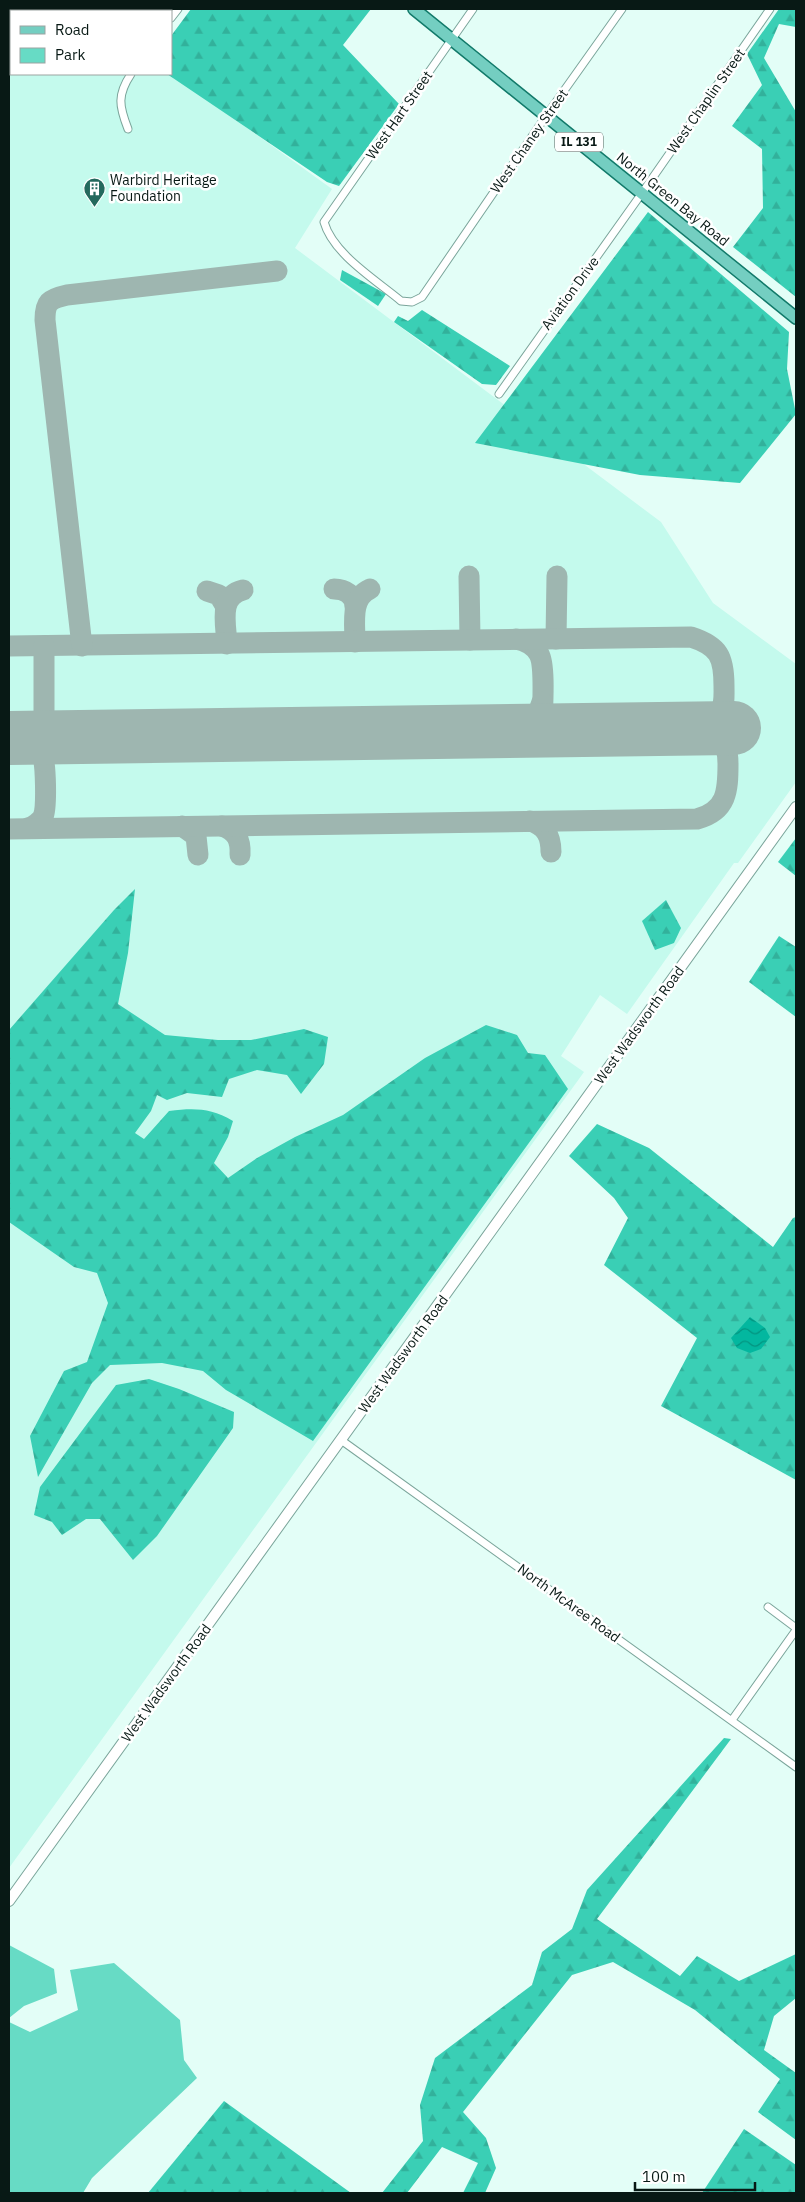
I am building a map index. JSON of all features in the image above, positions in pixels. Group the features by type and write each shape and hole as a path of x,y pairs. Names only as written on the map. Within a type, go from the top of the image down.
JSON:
{"main road":[{"name":"North Green Bay Road","path":"414,9 796,318"},
{"name":"West Wadsworth Road","path":"9,1901 796,806"}],"street":[{"name":"West Hart Street","path":"324,222 474,9"},
{"name":"West Chaney Street","path":"324,222 327,233 337,248 401,301 412,302 422,297 622,9"},
{"name":"West Chaplin Street","path":"642,193 770,9"},
{"path":"128,129 120,108 122,87 130,75"},
{"name":"Aviation Drive","path":"499,394 642,193"},
{"name":"North McAree Road","path":"341,1440 796,1767"},
{"path":"732,1720 796,1629 768,1607"}],"shaded area":[{"path":"9,9 163,9 10,10 10,75 172,74 332,189 295,248 661,522 713,603 796,664 796,782 738,863 734,863 627,1014 600,995 561,1056 584,1072 9,1868"}],"green space":[{"path":"191,9 371,9 343,45 399,104 339,186 327,182 168,75 172,75 172,35"},
{"path":"779,9 796,9 796,27 779,24 764,58 796,112 796,297 733,247 763,208 762,149 732,126 762,85 747,54"},
{"path":"648,212 789,332 787,369 796,414 740,483 640,475 475,443"},
{"path":"342,270 386,294 378,306 340,280"},
{"path":"422,310 510,366 496,385 482,384 394,322 398,316 408,321"},
{"path":"796,838 796,876 778,862"},
{"path":"135,889 128,953 118,1004 165,1035 218,1040 251,1040 304,1029 328,1037 324,1064 301,1094 287,1075 257,1070 229,1079 222,1097 187,1093 167,1100 157,1095 151,1111 135,1133 144,1139 169,1111 202,1110 225,1117 233,1121 228,1137 214,1163 228,1178 257,1158 295,1137 343,1115 425,1058 486,1025 517,1035 528,1053 545,1055 568,1089 313,1441 226,1390 203,1371 162,1363 110,1365 92,1383 38,1477 30,1436 64,1371 87,1362 108,1303 97,1273 74,1267 9,1222 9,1030 114,910"},
{"path":"666,900 681,928 674,943 655,950 642,921"},
{"path":"779,936 796,947 796,1017 749,982"},
{"path":"597,1124 649,1148 773,1247 793,1218 796,1217 796,1480 661,1406 697,1338 604,1265 628,1218 614,1198 569,1156"},
{"path":"149,1379 179,1389 234,1412 233,1428 157,1536 133,1560 100,1519 86,1519 62,1535 52,1522 34,1515 40,1487 116,1385"},
{"path":"724,1738 731,1739 597,1919 680,1976 697,1956 739,1981 796,1954 796,1998 774,2016 764,2050 796,2073 796,2140 758,2112 780,2079 695,2010 613,1962 572,1975 463,2112 486,2138 496,2168 485,2193 463,2193 478,2163 442,2147 407,2193 382,2193 423,2141 420,2105 435,2058 532,1985 542,1952 572,1929 587,1890"},
{"path":"9,1945 54,1969 57,1993 24,2006 9,2018"},
{"path":"114,1963 180,2020 184,2060 197,2078 92,2178 83,2193 9,2193 9,2022 30,2032 78,2010 70,1970"},
{"path":"224,2101 351,2193 148,2193"},
{"path":"744,2129 796,2165 796,2193 702,2193"}],"water":[{"path":"750,1317 765,1328 770,1337 761,1349 750,1353 737,1348 731,1338"}],"taxiway":[{"path":"82,646 45,320 47,305 52,300 67,295 277,271"},
{"path":"469,576 470,640"},
{"path":"556,639 557,576"},
{"path":"334,589 342,590 349,594 355,603 355,607"},
{"path":"355,642 354,619 356,605 359,598 370,589"},
{"path":"227,644 225,620 227,604 235,593 243,590"},
{"path":"207,591 219,595 225,605"},
{"path":"9,646 691,637 708,644 714,649 721,660 724,676 722,710 713,720 698,728"},
{"path":"516,639 532,646 539,654 541,660 543,679 542,730"},
{"path":"44,646 44,737"},
{"path":"520,730 537,716 542,702"},
{"path":"9,829 697,819 714,811 720,805 724,799 728,774 728,760 724,742 714,732 698,728"},
{"path":"16,737 27,741 37,748 42,754 44,766 45,795 43,817 36,824 28,828"},
{"path":"44,761 50,748 71,737"},
{"path":"530,821 544,829 549,836 551,852"},
{"path":"182,826 196,836 198,855"},
{"path":"222,826 237,837 240,845 240,855"}],"runway":[{"path":"9,738 734,728"}],"place":[{"name":"Warbird Heritage Foundation","path":"94,207"}]}
